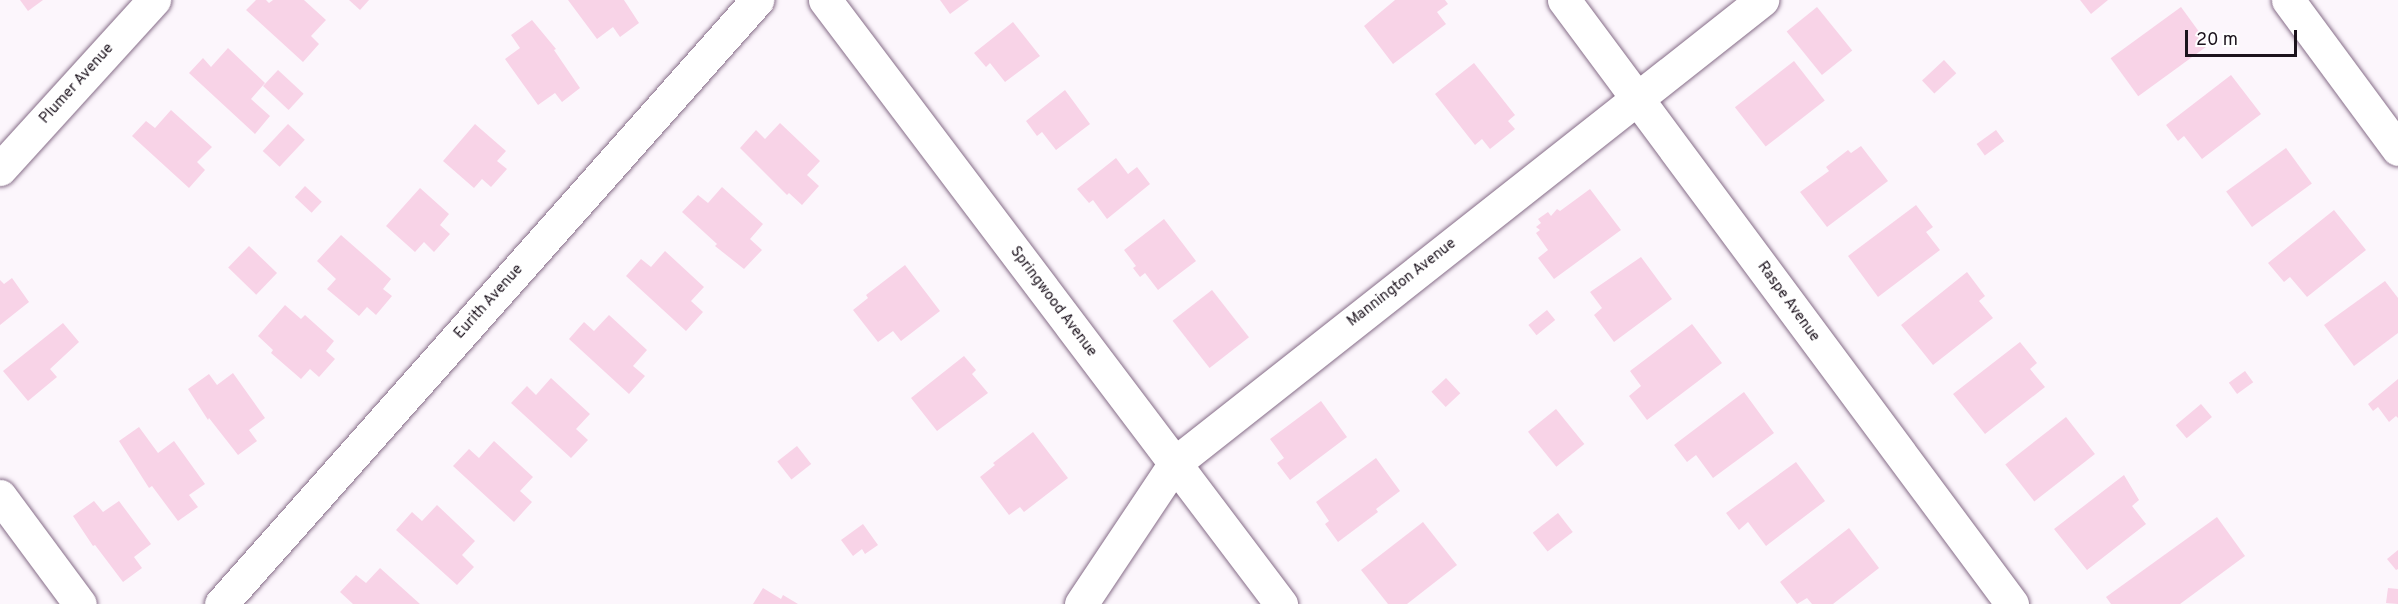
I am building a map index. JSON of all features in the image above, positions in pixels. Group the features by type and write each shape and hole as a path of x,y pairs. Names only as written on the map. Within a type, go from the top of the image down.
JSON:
{"street":[{"name":"Plumer Avenue","path":"0,169 154,0"},
{"name":"Eurith Avenue","path":"221,604 757,0"},
{"name":"Springwood Avenue","path":"825,0 1281,604"},
{"name":"Raspe Avenue","path":"1564,0 2012,604"},
{"name":"Mannington Avenue","path":"1081,604 1175,463 1637,96 1762,0"},
{"path":"2288,0 2398,149"},
{"path":"0,495 80,604"}],"building":[{"path":"20,0 43,0 28,11"},
{"path":"256,0 266,0 269,3 273,0 304,0 326,20 311,36 319,44 303,62 246,10"},
{"path":"349,0 369,0 360,10"},
{"path":"568,0 624,0 639,23 620,37 613,27 597,39"},
{"path":"940,0 969,0 950,14"},
{"path":"1395,0 1445,0 1448,4 1437,12 1446,24 1393,64 1364,26"},
{"path":"2080,0 2108,0 2091,14"},
{"path":"1817,7 1852,51 1822,75 1787,32"},
{"path":"2181,7 2209,45 2138,96 2111,58"},
{"path":"532,20 556,49 554,50 580,88 562,102 555,93 538,105 505,59 520,48 511,35"},
{"path":"1013,22 1040,56 1005,82 990,63 986,67 974,53"},
{"path":"228,48 265,83 251,99 270,116 255,134 189,73 203,58 211,67"},
{"path":"1944,60 1956,73 1934,94 1922,80"},
{"path":"1794,61 1825,100 1766,147 1735,107"},
{"path":"1474,63 1515,115 1508,121 1515,129 1490,149 1482,139 1475,145 1435,94"},
{"path":"278,70 304,94 289,110 263,86"},
{"path":"2231,75 2261,114 2202,159 2184,136 2178,141 2166,125"},
{"path":"1065,90 1090,124 1056,150 1042,132 1037,136 1026,121"},
{"path":"171,110 212,147 197,162 205,170 189,188 132,136 146,121 155,128"},
{"path":"780,123 820,161 807,175 819,186 802,205 789,193 787,195 740,148 756,130 765,139"},
{"path":"288,124 305,140 280,167 263,151"},
{"path":"475,124 506,151 497,161 507,169 491,187 482,179 474,188 443,161"},
{"path":"1996,130 2004,141 1985,155 1977,144"},
{"path":"1861,146 1888,181 1827,227 1800,192 1829,171 1826,167 1848,150 1851,153"},
{"path":"2286,148 2312,184 2252,227 2226,191"},
{"path":"1116,158 1128,174 1137,167 1150,184 1107,219 1093,200 1089,203 1077,189"},
{"path":"305,186 322,202 312,213 295,197"},
{"path":"722,187 763,224 750,239 762,250 744,269 715,246 717,244 682,212 698,195 708,203"},
{"path":"420,188 449,214 440,225 450,234 434,252 424,242 415,252 386,226"},
{"path":"1590,189 1621,230 1554,279 1538,258 1548,250 1536,233 1540,230 1536,227 1541,223 1538,219 1548,212 1551,216 1557,209 1560,211"},
{"path":"1916,205 1933,227 1926,232 1940,250 1878,297 1848,256"},
{"path":"2334,210 2366,250 2307,297 2290,277 2284,282 2268,263"},
{"path":"1164,219 1196,261 1158,290 1145,273 1140,277 1133,268 1136,266 1124,250"},
{"path":"341,235 391,279 383,289 392,296 376,315 367,307 359,316 327,289 336,279 317,261"},
{"path":"249,246 277,273 256,295 228,268"},
{"path":"665,251 704,287 691,301 703,312 686,331 626,276 641,259 651,267"},
{"path":"1641,257 1672,299 1614,342 1594,315 1602,308 1590,292"},
{"path":"905,265 940,311 901,341 893,331 878,342 853,310 868,298 866,295"},
{"path":"1967,272 1985,296 1979,301 1993,318 1933,365 1901,325"},
{"path":"12,278 29,302 0,325 0,280 4,284"},
{"path":"2385,281 2398,298 2398,333 2354,366 2324,325"},
{"path":"1212,290 1249,337 1210,368 1173,321"},
{"path":"285,305 301,319 305,315 334,341 326,351 335,359 319,377 310,369 301,379 271,353 273,350 258,336"},
{"path":"1547,310 1555,320 1537,335 1528,325"},
{"path":"609,315 647,350 633,366 645,376 629,394 569,339 584,322 594,331"},
{"path":"63,323 79,342 50,369 57,377 28,401 3,371"},
{"path":"1692,324 1722,363 1647,420 1629,396 1641,386 1630,371"},
{"path":"2020,342 2037,363 2030,369 2045,387 1985,434 1953,394"},
{"path":"964,356 976,370 972,374 988,393 937,431 911,398"},
{"path":"2245,371 2253,382 2237,394 2229,383"},
{"path":"233,373 265,418 249,430 257,441 238,455 209,418 208,420 188,389 209,374 217,385"},
{"path":"551,378 590,414 576,429 588,440 571,458 511,403 527,386 536,395"},
{"path":"1446,378 1460,393 1446,407 1431,392"},
{"path":"2398,379 2398,418 2396,416 2389,422 2378,407 2373,411 2368,404"},
{"path":"1744,392 1774,433 1713,478 1696,455 1687,462 1674,445"},
{"path":"1321,401 1347,437 1290,480 1277,463 1284,458 1270,439"},
{"path":"2201,404 2212,417 2187,438 2176,425"},
{"path":"1556,409 1584,444 1556,467 1528,432"},
{"path":"2066,417 2095,454 2034,501 2005,464"},
{"path":"139,427 158,453 174,441 205,484 189,495 198,507 178,521 152,486 149,488 119,441"},
{"path":"1033,432 1068,478 1024,512 1020,507 1009,515 980,477 995,465 993,463"},
{"path":"494,441 533,477 520,491 532,502 514,522 453,466 469,449 479,458"},
{"path":"797,446 811,464 791,480 777,461"},
{"path":"1376,458 1400,491 1376,509 1378,512 1338,542 1325,524 1329,521 1316,502"},
{"path":"1796,462 1825,501 1766,546 1748,522 1739,530 1726,513"},
{"path":"2124,475 2139,500 2132,506 2146,524 2087,570 2054,529"},
{"path":"94,501 103,512 119,501 151,544 134,557 142,568 123,582 95,545 93,546 73,516"},
{"path":"437,505 475,541 462,555 474,567 457,585 396,530 412,512 422,521"},
{"path":"1558,513 1573,532 1548,552 1533,533"},
{"path":"2217,517 2245,556 2180,604 2111,604 2106,597"},
{"path":"1423,522 1457,565 1407,604 1388,604 1361,570"},
{"path":"863,524 878,545 865,554 862,549 853,556 841,540"},
{"path":"1849,528 1879,568 1833,604 1812,604 1807,598 1797,604 1780,582"},
{"path":"2398,550 2398,569 2396,570 2387,559"},
{"path":"380,568 420,604 353,604 340,592 356,575 366,583"},
{"path":"763,588 781,599 783,595 798,604 753,604"},
{"path":"2388,588 2398,589 2398,604 2386,603"}]}
